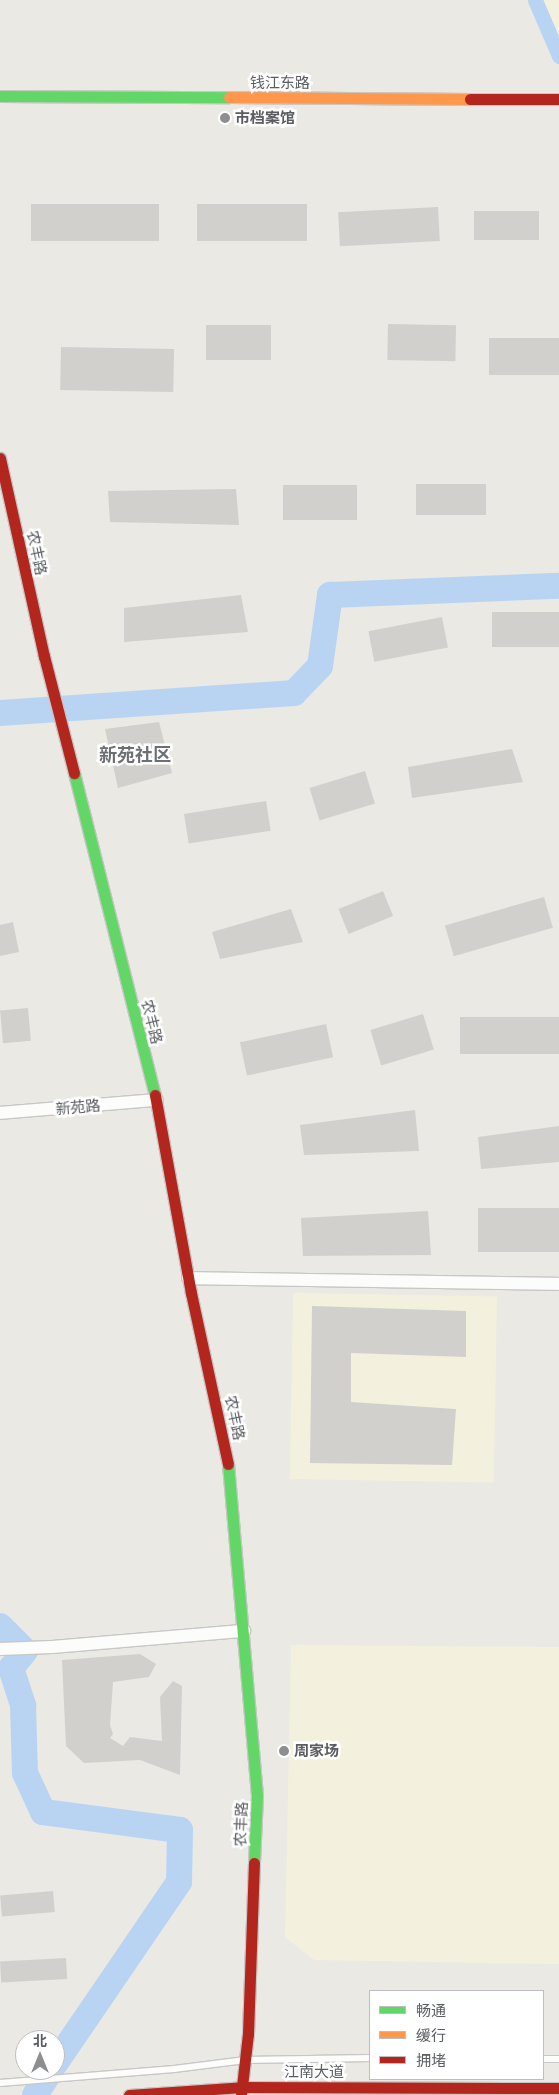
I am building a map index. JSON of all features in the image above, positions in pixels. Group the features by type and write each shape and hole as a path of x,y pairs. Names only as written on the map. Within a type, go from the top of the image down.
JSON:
{"main road":[{"name":"钱江东路","path":"0,96 559,99"},
{"name":"农丰路","path":"0,458 44,656 156,1100 188,1278 226,1449 244,1631 257,1796 245,2060 241,2091"},
{"name":"江南大道","path":"129,2095 241,2091 559,2088"}],"street":[{"path":"0,515 14,515"},
{"name":"新苑路","path":"0,1113 156,1100"},
{"path":"188,1278 559,1284"},
{"path":"0,1649 52,1648 244,1631"}],"lane":[{"path":"0,2083 245,2060 369,2058"},
{"path":"544,2059 559,2060"}],"shaded area":[{"path":"534,0 559,0 559,57"},
{"path":"293,1293 497,1297 494,1483 290,1479"},
{"path":"291,1645 559,1647 559,1964 314,1960 285,1937"}],"building":[{"path":"31,204 159,204 159,241 31,241"},
{"path":"197,204 307,204 307,241 197,241"},
{"path":"438,207 440,241 340,246 338,212"},
{"path":"474,211 539,211 539,240 474,240"},
{"path":"388,324 456,325 455,361 387,360"},
{"path":"206,325 271,325 271,360 206,360"},
{"path":"489,338 559,338 559,375 489,375"},
{"path":"61,347 174,349 173,392 60,390"},
{"path":"416,484 486,484 486,515 416,515"},
{"path":"283,485 357,485 357,520 283,520"},
{"path":"236,489 239,525 110,522 108,491"},
{"path":"241,595 248,632 124,642 124,608"},
{"path":"492,612 559,612 559,647 492,647"},
{"path":"442,617 448,647 374,662 368,631"},
{"path":"159,722 172,773 118,788 105,729"},
{"path":"512,749 523,782 412,798 408,767"},
{"path":"365,771 375,804 319,820 310,788"},
{"path":"266,801 271,831 189,844 184,814"},
{"path":"383,891 393,916 349,934 338,909"},
{"path":"544,897 553,928 454,956 445,925"},
{"path":"291,909 303,942 220,959 212,932"},
{"path":"13,922 19,952 0,956 0,925"},
{"path":"28,1008 31,1041 3,1043 0,1010"},
{"path":"423,1014 434,1049 381,1065 370,1030"},
{"path":"460,1017 559,1017 559,1054 460,1054"},
{"path":"326,1024 333,1057 247,1076 240,1042"},
{"path":"415,1110 419,1151 304,1155 300,1125"},
{"path":"559,1126 559,1162 481,1169 478,1137"},
{"path":"478,1208 559,1208 559,1252 478,1252"},
{"path":"428,1211 431,1255 303,1256 301,1218"},
{"path":"312,1306 466,1311 466,1357 351,1353 351,1402 456,1409 452,1465 310,1463"},
{"path":"140,1654 156,1664 149,1677 113,1682 110,1725 113,1734 110,1738 123,1746 130,1737 162,1741 160,1697 173,1681 182,1686 180,1775 140,1760 84,1763 66,1746 62,1660"},
{"path":"53,1891 55,1912 2,1917 0,1896"},
{"path":"66,1958 67,1979 1,1982 0,1961"}],"waterway":[{"path":"535,0 559,56"},
{"path":"0,713 294,693 320,666 330,595 559,586"},
{"path":"0,1626 25,1651 11,1668 23,1706 25,1773 43,1812 180,1830 179,1882 65,2049"},
{"path":"35,2095 45,2080"}],"traffic: fast":[{"path":"0,96 229,97"},
{"path":"74,773 155,1095"},
{"path":"228,1464 257,1796 254,1863"}],"traffic: slow":[{"path":"229,97 470,99"}],"traffic: jam":[{"path":"470,99 559,99"},
{"path":"0,458 44,656 74,773"},
{"path":"155,1095 191,1293 228,1464"},
{"path":"241,2095 248,2034 254,1863"},
{"path":"129,2095 242,2087 559,2088"}],"place":[{"name":"市档案馆","path":"225,118"},
{"name":"周家场","path":"284,1751"}],"district":[{"name":"新苑社区","path":"135,754"}]}
